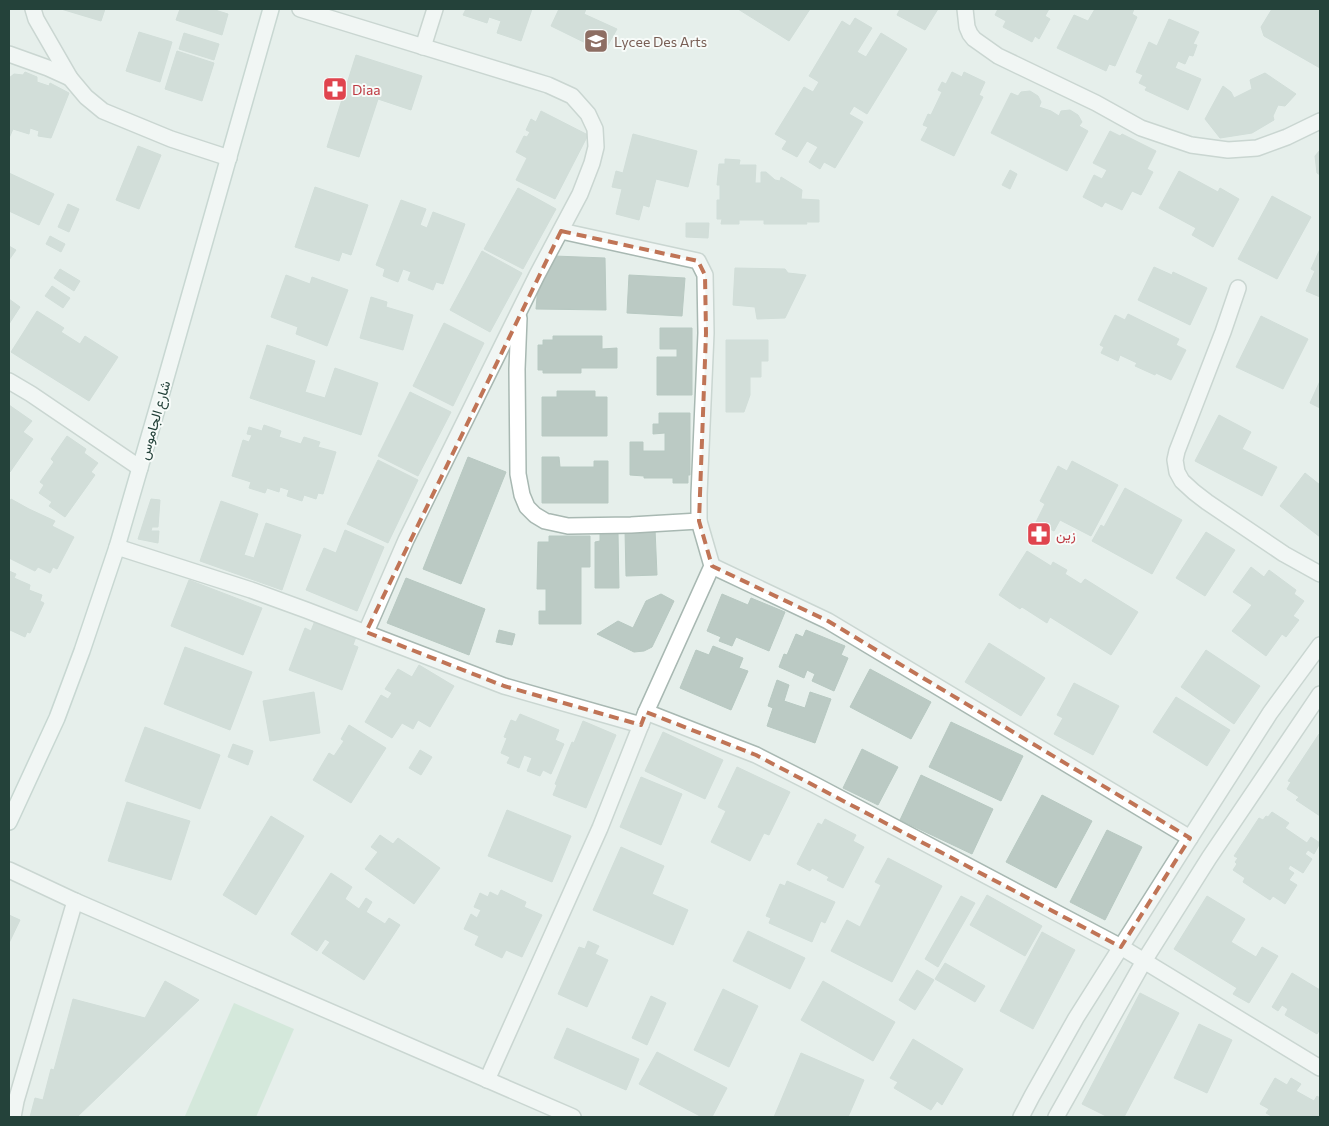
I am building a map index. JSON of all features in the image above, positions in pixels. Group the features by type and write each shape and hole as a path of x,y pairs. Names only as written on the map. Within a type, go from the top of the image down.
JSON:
{"street":[{"path":"33,9 36,19 70,78 86,97 103,111 171,139 229,158"},
{"name":"شارع الجاموس","path":"9,822 57,718 117,547 271,9"},
{"path":"300,9 548,85 572,96 588,114 595,129 596,147 580,194 406,540 366,632"},
{"path":"423,47 435,9"},
{"path":"965,9 966,28 970,34 998,56 1096,103 1141,128 1191,146 1228,150 1257,148 1287,137 1320,121"},
{"path":"9,54 70,78"},
{"path":"487,1080 600,828 644,718 712,566 699,521 706,333 705,275 698,261 561,231"},
{"path":"1238,288 1177,451 1176,467 1182,480 1207,502 1284,554 1320,574"},
{"path":"519,312 517,368 518,474 522,495 527,507 545,521 568,526 631,526 699,521"},
{"path":"9,381 140,468"},
{"path":"117,547 260,594 366,632 504,686 644,718 756,756 1121,947 1320,1068"},
{"path":"712,566 828,621 1190,838"},
{"path":"1021,1117 1076,1018 1190,838 1270,713 1320,645"},
{"path":"1056,1117 1144,960 1209,858 1320,694"},
{"path":"9,870 75,901 573,1117"},
{"path":"13,1117 16,1101 75,901"}],"highlighted area":[{"path":"561,231 698,261 705,275 706,333 699,521 712,566 828,621 1190,838 1121,947 756,755 646,712 641,725 504,686 366,632"}],"green space":[{"path":"234,1003 294,1029 256,1117 185,1116"}],"building":[{"path":"61,9 105,9 101,21"},
{"path":"180,9 212,9 228,14 222,35 176,20"},
{"path":"466,9 532,9 521,41 497,33 501,21 489,17 487,23 463,15"},
{"name":"Lycee Des Arts","path":"559,9 586,9 584,14 617,29 604,52 551,26"},
{"path":"738,9 810,9 789,41"},
{"path":"900,9 938,9 925,30 897,15"},
{"path":"998,9 1049,9 1045,16 1050,19 1039,39 1035,36 1032,42 1003,27 1006,21 995,15"},
{"path":"1095,9 1134,9 1132,14 1137,17 1115,66 1109,64 1106,71 1057,48 1074,15 1088,21"},
{"path":"1272,9 1320,9 1320,68 1264,36 1261,27"},
{"path":"855,18 872,28 857,52 866,57 881,33 907,49 867,114 854,106 849,114 863,122 835,168 824,162 820,169 809,162 818,147 807,141 797,157 782,149 787,141 775,134 804,87 813,92 819,82 809,76 842,21 850,26"},
{"path":"1169,19 1199,32 1193,44 1197,45 1193,56 1189,55 1185,64 1178,61 1175,68 1201,79 1188,110 1145,90 1147,87 1139,83 1143,75 1136,72 1149,42 1157,46"},
{"path":"139,32 172,42 160,82 126,71"},
{"path":"184,33 219,44 214,60 179,49"},
{"path":"177,51 214,63 202,101 165,89"},
{"path":"356,55 422,76 411,110 378,99 359,157 327,147"},
{"path":"25,72 37,77 37,82 49,86 50,83 69,93 51,138 38,136 39,131 30,128 29,134 13,129 9,138 9,78 14,74 23,75"},
{"path":"952,72 962,77 964,72 985,82 979,95 983,97 954,156 921,140 928,127 923,125 928,114 931,115 942,92 938,90 942,82 946,84"},
{"path":"1265,73 1296,94 1285,106 1278,105 1273,116 1274,120 1252,133 1220,138 1205,119 1223,86 1231,92 1234,98 1252,89 1250,80"},
{"path":"1030,91 1038,96 1041,102 1039,107 1059,116 1061,111 1070,110 1078,115 1082,122 1079,126 1088,131 1067,171 991,133 1011,93 1018,96 1021,92"},
{"path":"541,111 588,135 555,199 516,180 527,158 516,152 524,136 527,137 530,132 526,130 531,119 536,122"},
{"path":"1110,131 1120,136 1122,134 1156,151 1147,169 1153,172 1141,195 1132,191 1122,210 1105,202 1102,207 1083,197 1094,175 1102,179 1107,170 1093,163"},
{"path":"633,134 697,151 688,187 656,179 649,207 643,205 639,220 616,214 622,189 612,187 616,171 623,173"},
{"path":"138,146 161,155 139,209 116,200"},
{"path":"1320,150 1320,175 1317,173 1315,156"},
{"path":"725,159 740,160 739,165 756,165 755,183 761,183 761,172 766,172 775,180 780,181 781,177 802,190 801,199 819,200 819,222 806,222 807,224 764,224 764,220 739,220 739,224 721,224 722,219 717,219 717,200 720,200 720,185 717,185 719,164 725,164"},
{"path":"1010,170 1017,174 1010,189 1002,185"},
{"path":"1179,171 1218,192 1220,188 1239,199 1213,247 1192,235 1196,228 1159,208"},
{"path":"9,173 54,194 39,225 9,211"},
{"path":"315,187 368,205 351,255 342,252 339,261 295,247"},
{"path":"518,188 556,209 523,269 484,249"},
{"path":"1272,196 1311,217 1277,279 1238,259"},
{"path":"401,200 426,209 420,225 427,228 433,212 465,224 443,284 436,282 433,290 408,280 411,272 403,269 398,282 383,276 385,269 376,265"},
{"path":"68,204 79,209 69,232 58,227"},
{"path":"686,223 709,223 708,238 686,237"},
{"path":"50,236 65,244 61,252 46,244"},
{"path":"9,246 16,250 9,260"},
{"path":"1320,249 1320,297 1306,291 1315,271 1311,269"},
{"path":"482,251 522,273 490,332 450,310"},
{"path":"554,256 605,258 606,310 536,309 538,285 549,260 554,260"},
{"path":"1154,267 1172,275 1173,272 1207,288 1190,325 1138,300"},
{"path":"735,268 785,269 788,273 806,275 785,318 757,319 755,307 733,305"},
{"path":"60,269 80,281 74,291 54,278"},
{"path":"286,275 310,284 312,277 348,290 327,346 296,334 298,327 271,317"},
{"path":"629,275 685,278 682,316 627,313"},
{"path":"52,286 70,298 63,308 45,296"},
{"path":"371,297 387,302 386,307 413,315 403,350 360,338"},
{"path":"9,299 20,307 9,324"},
{"path":"37,311 64,328 61,332 80,344 85,336 118,357 89,401 11,352"},
{"path":"1128,314 1179,339 1176,345 1186,350 1171,380 1135,366 1137,363 1120,355 1118,361 1101,353 1104,347 1100,345 1115,315 1125,320"},
{"path":"1261,316 1308,339 1283,389 1236,367"},
{"path":"444,323 484,343 453,406 413,386"},
{"path":"660,328 692,328 692,395 657,395 657,357 677,357 677,349 660,349"},
{"path":"553,336 602,336 602,349 617,348 617,368 581,368 581,373 543,373 543,370 538,370 538,345 543,345 543,340 553,340"},
{"path":"726,340 768,340 768,361 761,361 761,377 750,377 750,395 744,412 726,412"},
{"path":"267,345 315,361 305,392 325,398 335,368 378,383 361,435 250,398"},
{"path":"1320,381 1320,408 1310,403"},
{"path":"557,391 595,391 595,397 607,397 607,436 542,436 542,397 557,397"},
{"path":"410,392 451,412 418,476 378,456"},
{"path":"9,405 32,421 23,432 33,439 10,472"},
{"path":"659,413 690,413 690,475 688,475 688,483 673,483 673,478 644,478 644,476 630,475 630,442 643,442 643,451 665,451 665,433 653,434 653,424 659,424"},
{"path":"1219,415 1251,432 1242,449 1277,467 1262,496 1195,461"},
{"path":"264,425 281,431 279,437 301,444 304,437 320,442 318,447 336,452 323,494 318,493 316,499 304,495 302,501 287,496 289,490 280,487 279,492 267,488 265,493 249,488 251,482 232,476 243,440 249,442 252,435 247,434 249,427 262,431"},
{"path":"67,436 86,449 84,453 98,463 91,472 95,475 65,517 49,506 52,502 39,493 44,485 40,482 54,462 51,459"},
{"path":"468,457 506,472 461,584 423,569"},
{"path":"542,457 559,457 560,467 594,467 594,461 608,461 608,503 542,503"},
{"path":"378,460 418,480 388,543 347,524"},
{"path":"1072,461 1118,485 1091,536 1060,520 1054,531 1036,522 1045,504 1040,501 1058,466 1067,471"},
{"path":"1305,473 1320,485 1320,537 1280,506"},
{"path":"1125,488 1182,520 1152,574 1092,541 1101,525 1104,527"},
{"path":"11,499 55,521 52,526 74,537 57,569 53,567 50,573 38,567 35,571 9,558 9,504"},
{"path":"151,499 160,500 158,527 152,527 151,531 159,531 158,543 138,539"},
{"path":"221,501 258,514 244,555 254,558 266,523 301,535 282,590 200,561"},
{"path":"655,529 657,575 626,576 625,530"},
{"path":"345,530 384,547 357,611 306,590 324,548 336,553"},
{"path":"1206,532 1235,550 1205,596 1176,578"},
{"path":"600,533 618,533 619,588 595,588 595,542 600,541"},
{"path":"549,536 590,536 590,567 581,567 581,624 539,624 539,611 546,611 546,589 537,589 538,542 549,542"},
{"path":"1027,551 1051,566 1053,562 1067,570 1065,574 1081,584 1085,579 1138,612 1111,655 1050,617 1047,623 1022,607 1020,609 999,595"},
{"path":"1251,567 1264,577 1269,570 1296,590 1294,594 1304,601 1293,616 1299,620 1286,637 1282,634 1266,656 1232,631 1252,605 1233,592"},
{"path":"9,571 16,574 14,578 30,585 29,590 42,595 40,601 44,603 30,633 27,632 25,637 10,630 9,634"},
{"path":"406,578 485,609 469,655 387,623"},
{"path":"189,580 262,608 243,655 171,626"},
{"path":"661,594 674,601 652,647 644,651 634,652 597,634 618,621 633,628 646,601"},
{"path":"722,594 748,605 751,598 785,612 769,651 736,637 732,646 719,641 721,637 707,631"},
{"path":"316,618 357,634 353,645 358,647 342,690 289,670 305,628 311,631"},
{"path":"499,630 515,634 512,645 496,642"},
{"path":"806,630 845,646 841,655 848,658 834,691 812,681 815,674 807,670 804,678 779,667 784,654 787,655 796,634 803,637"},
{"path":"989,643 1045,678 1021,716 965,682"},
{"path":"713,646 743,658 739,668 748,671 731,710 680,688 696,650 709,655"},
{"path":"185,647 252,672 230,730 164,704"},
{"path":"1206,650 1260,686 1234,724 1181,687"},
{"path":"419,665 454,686 430,727 418,720 413,729 402,723 392,738 365,722 381,695 388,699 392,693 385,689 398,669 412,677"},
{"path":"870,669 931,702 911,739 850,707"},
{"path":"777,680 789,685 784,701 805,708 810,692 831,699 815,743 767,726 773,708 768,706"},
{"path":"1074,683 1119,706 1093,755 1054,734 1063,718 1057,715"},
{"path":"314,692 320,733 270,741 263,701"},
{"path":"1176,697 1230,730 1207,766 1153,732"},
{"path":"520,714 559,730 555,740 564,744 551,774 543,770 540,776 527,771 532,758 524,755 519,768 507,763 510,757 501,753 507,738 504,737 511,720 516,722"},
{"path":"583,721 616,735 586,808 553,795 557,785 555,784 572,742 574,743"},
{"path":"951,722 1023,756 1001,801 929,767"},
{"path":"349,725 386,748 351,803 313,780 329,753 334,756 344,741 341,739"},
{"path":"145,727 220,755 200,809 125,781"},
{"path":"663,732 723,760 705,799 645,771"},
{"path":"1319,734 1320,816 1296,800 1299,797 1287,789 1291,782 1288,781"},
{"path":"233,744 253,751 248,765 228,757"},
{"path":"862,749 898,767 878,805 843,788"},
{"path":"420,750 432,757 421,775 409,768"},
{"path":"737,767 790,792 769,835 764,833 750,861 711,842 726,811 718,807"},
{"path":"921,775 993,809 972,854 900,820"},
{"path":"641,777 682,794 661,845 620,827"},
{"path":"1042,795 1092,821 1056,888 1006,862"},
{"path":"127,802 190,821 171,880 108,861"},
{"path":"507,810 571,836 552,882 488,856"},
{"path":"1272,812 1289,823 1285,828 1307,843 1311,837 1320,843 1314,854 1308,850 1305,854 1312,859 1303,873 1290,865 1288,869 1294,873 1289,880 1297,885 1285,904 1273,896 1270,900 1243,882 1245,878 1233,870 1238,858 1234,856 1259,818 1263,820"},
{"path":"271,816 304,836 256,915 223,895"},
{"path":"825,819 856,835 853,841 864,847 843,888 827,880 829,877 812,868 810,871 797,864 818,823 822,825"},
{"path":"1107,830 1142,847 1105,920 1070,902"},
{"path":"380,835 393,844 398,838 440,868 414,904 365,869 378,852 371,847"},
{"path":"621,847 664,866 652,894 688,910 673,945 593,910"},
{"path":"888,858 942,886 892,982 831,951 847,920 860,927 881,885 875,882"},
{"path":"331,873 352,887 345,899 359,909 366,898 372,902 366,912 385,924 389,918 400,925 364,980 322,953 330,942 325,939 317,951 291,934"},
{"path":"787,881 835,902 825,923 821,921 812,942 769,923 771,918 766,916 780,884 785,886"},
{"path":"501,890 526,902 524,907 542,915 522,957 506,950 502,958 475,945 479,936 464,929 471,914 477,918 481,910 474,907 480,893 488,897 490,892 498,896"},
{"path":"987,895 1042,926 1025,956 970,925"},
{"path":"961,896 975,903 938,967 925,959"},
{"path":"1207,896 1245,919 1231,942 1256,957 1262,947 1278,956 1249,1003 1233,994 1237,988 1174,949"},
{"path":"9,915 20,920 9,943"},
{"path":"748,931 805,958 790,989 733,961"},
{"path":"1042,932 1075,950 1033,1029 1000,1011"},
{"path":"588,941 599,946 595,954 608,960 587,1007 558,994 579,947 585,949"},
{"path":"945,963 985,986 975,1002 935,979"},
{"path":"917,970 934,980 915,1010 899,1000"},
{"path":"1292,973 1320,990 1320,1029 1317,1034 1285,1015 1288,1009 1282,1005 1278,1011 1272,1007"},
{"path":"165,981 199,1000 77,1117 30,1117 35,1098 43,1100 51,1069 54,1070 73,999 145,1018"},
{"path":"823,981 895,1022 873,1061 801,1020"},
{"path":"723,989 758,1006 729,1067 694,1050"},
{"path":"1140,993 1179,1013 1124,1117 1108,1117 1082,1104"},
{"path":"651,996 666,1003 647,1045 632,1038"},
{"path":"1199,1024 1232,1040 1207,1093 1174,1078"},
{"path":"567,1028 639,1059 626,1090 554,1058"},
{"path":"913,1039 963,1069 942,1105 937,1101 931,1110 894,1088 898,1082 890,1078"},
{"path":"657,1052 727,1088 712,1117 702,1117 639,1084"},
{"path":"801,1053 864,1080 848,1117 774,1117"},
{"path":"1275,1078 1287,1085 1291,1078 1301,1084 1296,1091 1314,1101 1317,1096 1320,1098 1320,1113 1318,1117 1273,1117 1266,1113 1269,1109 1260,1104"}],"place":[{"name":"Lycee Des Arts","path":"596,41"},
{"name":"Diaa","path":"335,89"},
{"name":"زين","path":"1039,534"}]}
